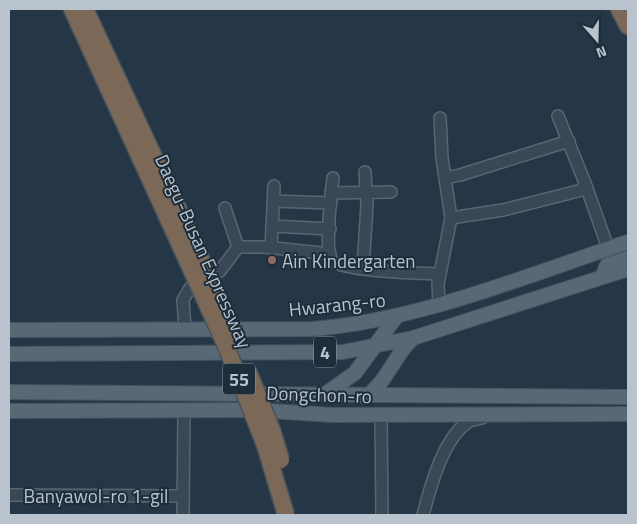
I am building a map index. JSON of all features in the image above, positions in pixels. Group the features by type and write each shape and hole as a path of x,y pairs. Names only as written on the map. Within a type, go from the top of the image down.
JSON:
{"highway":[{"name":"Daegu-Busan Expressway","path":"72,9 188,247 258,427 286,515"},
{"name":"Daegu-Busan Expressway","path":"85,9 188,247 272,430 298,515"},
{"path":"619,9 628,26"}],"main road":[{"name":"Hwarang-ro","path":"9,330 312,329 340,327 396,317 628,242"},
{"path":"602,277 607,265 628,258"},
{"name":"4","path":"9,354 293,354 343,352 413,338 628,269"},
{"path":"323,395 355,374 396,317"},
{"path":"381,415 375,395 377,388 399,353 413,338"},
{"path":"386,373 389,382 393,386 418,395"},
{"path":"9,392 628,397"},
{"path":"333,415 375,395"},
{"name":"Dongchon-ro","path":"9,411 255,410 333,415 628,414"}],"street":[{"path":"558,116 585,183 608,248"},
{"path":"439,304 438,284 451,218 445,178 440,118"},
{"path":"445,178 569,141"},
{"path":"363,268 365,172"},
{"path":"333,178 330,229 331,259 337,264 363,268 440,274"},
{"path":"451,218 503,210 569,194 582,190 585,183"},
{"path":"271,248 274,186"},
{"path":"273,201 391,192"},
{"path":"225,208 238,247"},
{"path":"272,226 330,229"},
{"path":"238,247 271,248 330,254"},
{"path":"185,330 183,300 190,288 220,271 238,247"},
{"name":"Banyawol-ro 1-gil","path":"183,515 184,410"},
{"path":"423,515 436,469 455,436 468,421 495,414"},
{"path":"381,415 382,515"},
{"name":"Banyawol-ro 1-gil","path":"9,495 183,496"}],"place":[{"name":"Ain Kindergarten","path":"272,260"}]}
